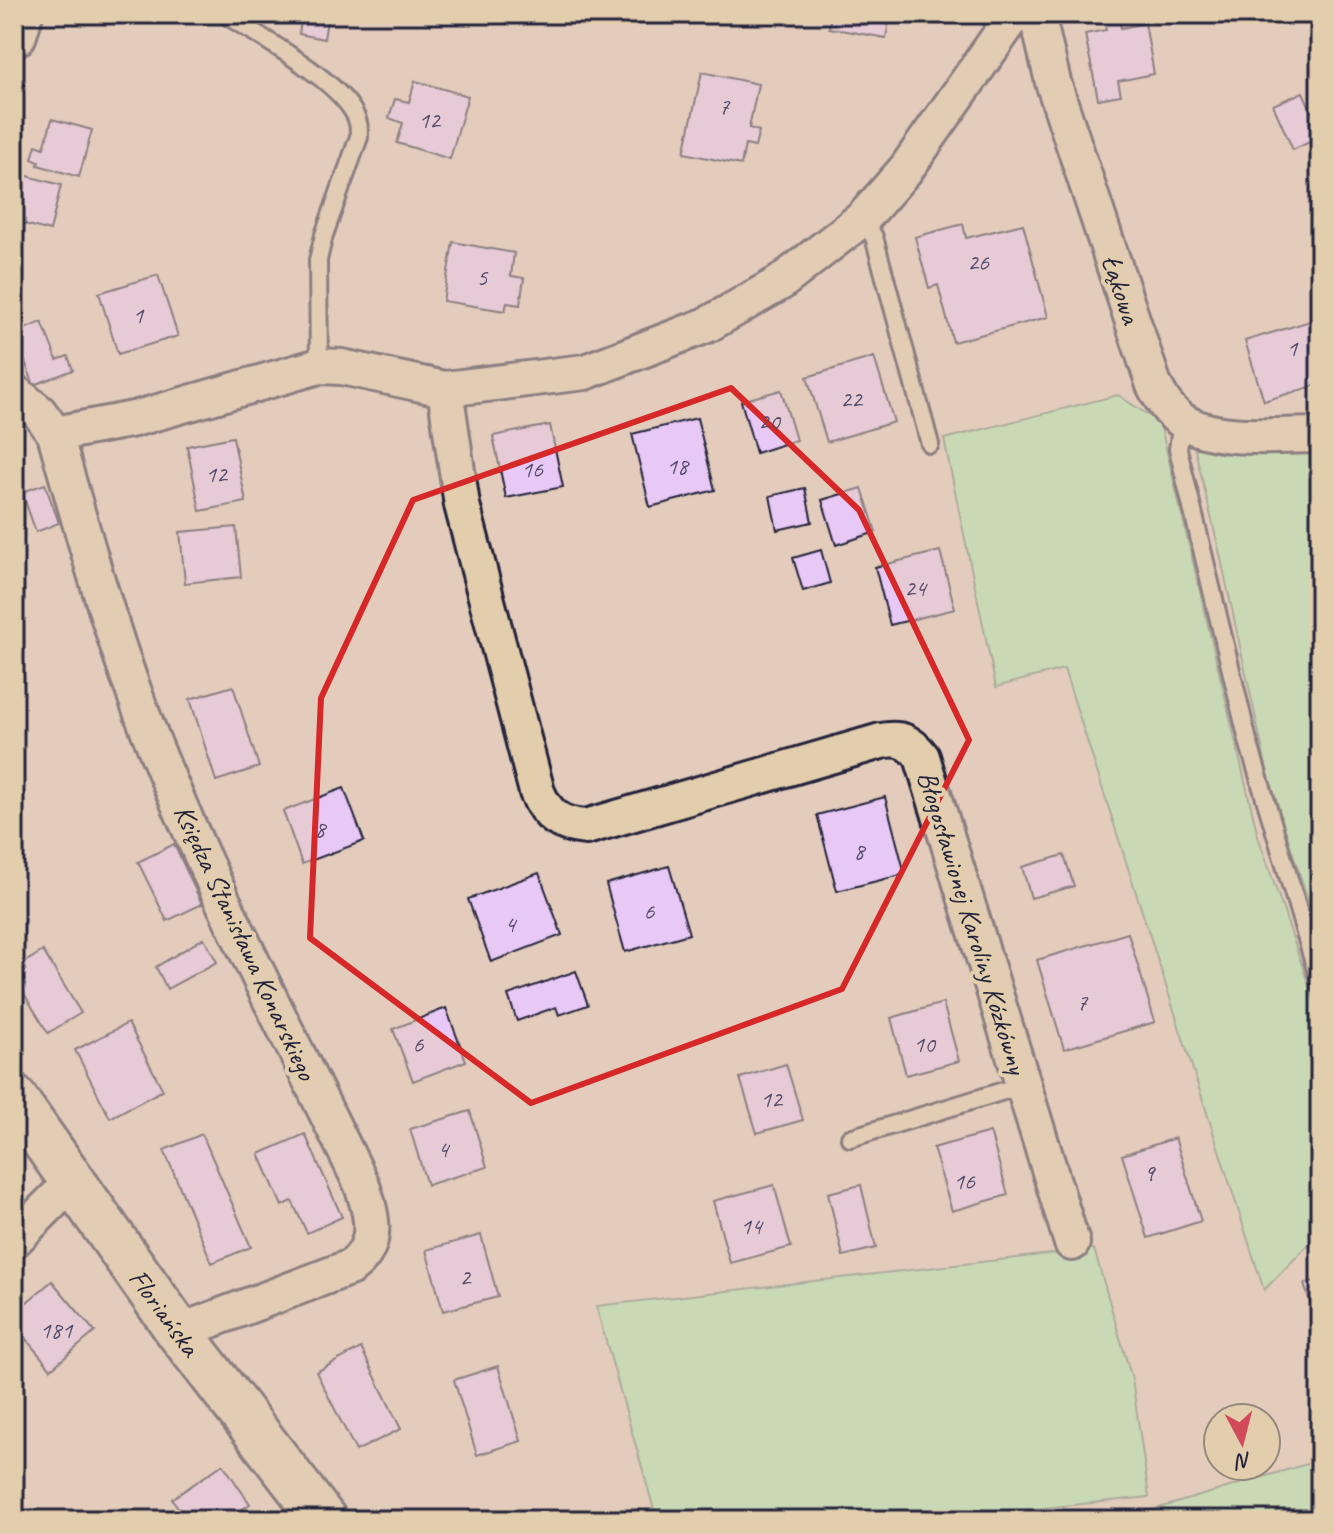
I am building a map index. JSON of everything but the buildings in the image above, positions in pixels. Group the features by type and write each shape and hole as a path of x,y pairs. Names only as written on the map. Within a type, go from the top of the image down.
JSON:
{"street":[{"path":"14,34 20,14"},
{"path":"55,434 134,419 319,366 342,367 445,389 585,372 707,325 780,283 863,218 906,169 1015,14"},
{"name":"Łąkowa","path":"1037,14 1053,82 1154,385 1166,407 1182,421"},
{"name":"Błogosławionej Karoliny Kózkówny","path":"445,389 462,505 537,792 554,819 567,826 586,827 609,822 881,741 904,740 922,757 1072,1243"},
{"name":"Księdza Stanisława Konarskiego","path":"14,392 39,412 55,434 96,583 140,708 210,872 371,1208 373,1224 367,1251 351,1267 179,1332"},
{"path":"1182,421 1226,435 1320,435"},
{"name":"Floriańska","path":"14,1098 179,1332 324,1520"},
{"path":"14,1240 71,1183"}],"lane":[{"path":"225,14 333,88 359,123 359,137 318,260 319,366"},
{"path":"863,218 874,237 930,444"},
{"path":"1182,421 1178,449 1248,741 1320,983"},
{"path":"850,1138 1023,1085"}],"highlighted area":[{"path":"731,388 859,510 969,740 842,989 531,1103 310,938 321,698 413,500"}],"green space":[{"path":"1118,395 1160,423 1258,836 1320,1018 1320,1233 1264,1290 1064,669 996,687 944,439"},
{"path":"1191,433 1320,449 1320,936 1270,784"},
{"path":"1094,1249 1132,1379 1149,1497 927,1520 657,1520 596,1306"},
{"path":"1320,1460 1320,1520 1149,1520 1149,1511 1246,1482 1282,1482 1282,1471"}]}
